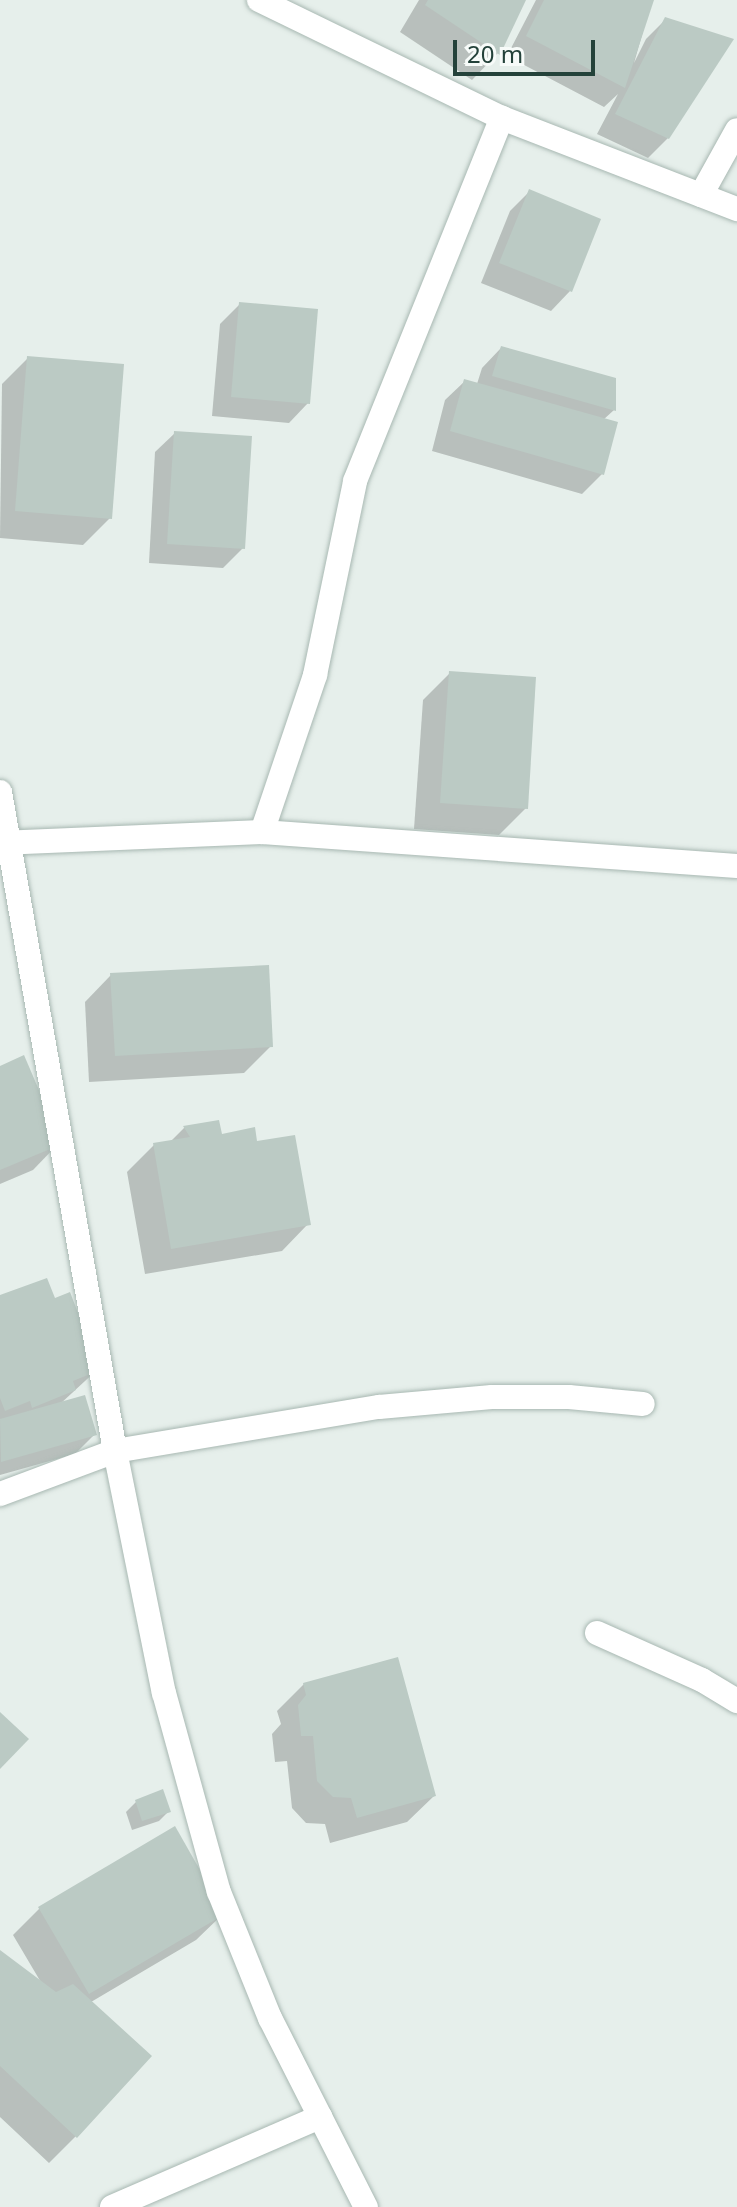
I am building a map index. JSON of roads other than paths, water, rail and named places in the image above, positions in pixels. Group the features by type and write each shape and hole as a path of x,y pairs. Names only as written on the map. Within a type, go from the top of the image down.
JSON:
{"street":[{"path":"259,0 502,118 737,209"},
{"path":"262,832 315,675 355,481 502,118"},
{"path":"701,195 737,130"},
{"path":"0,792 3,842 50,1068 115,1451 164,1693 219,1892 270,2018 366,2207"},
{"path":"3,842 262,832 737,866"},
{"path":"0,1494 115,1451 379,1407 492,1397 569,1397 643,1404"},
{"path":"597,1633 702,1680 737,1701"},
{"path":"112,2207 320,2117"}]}
